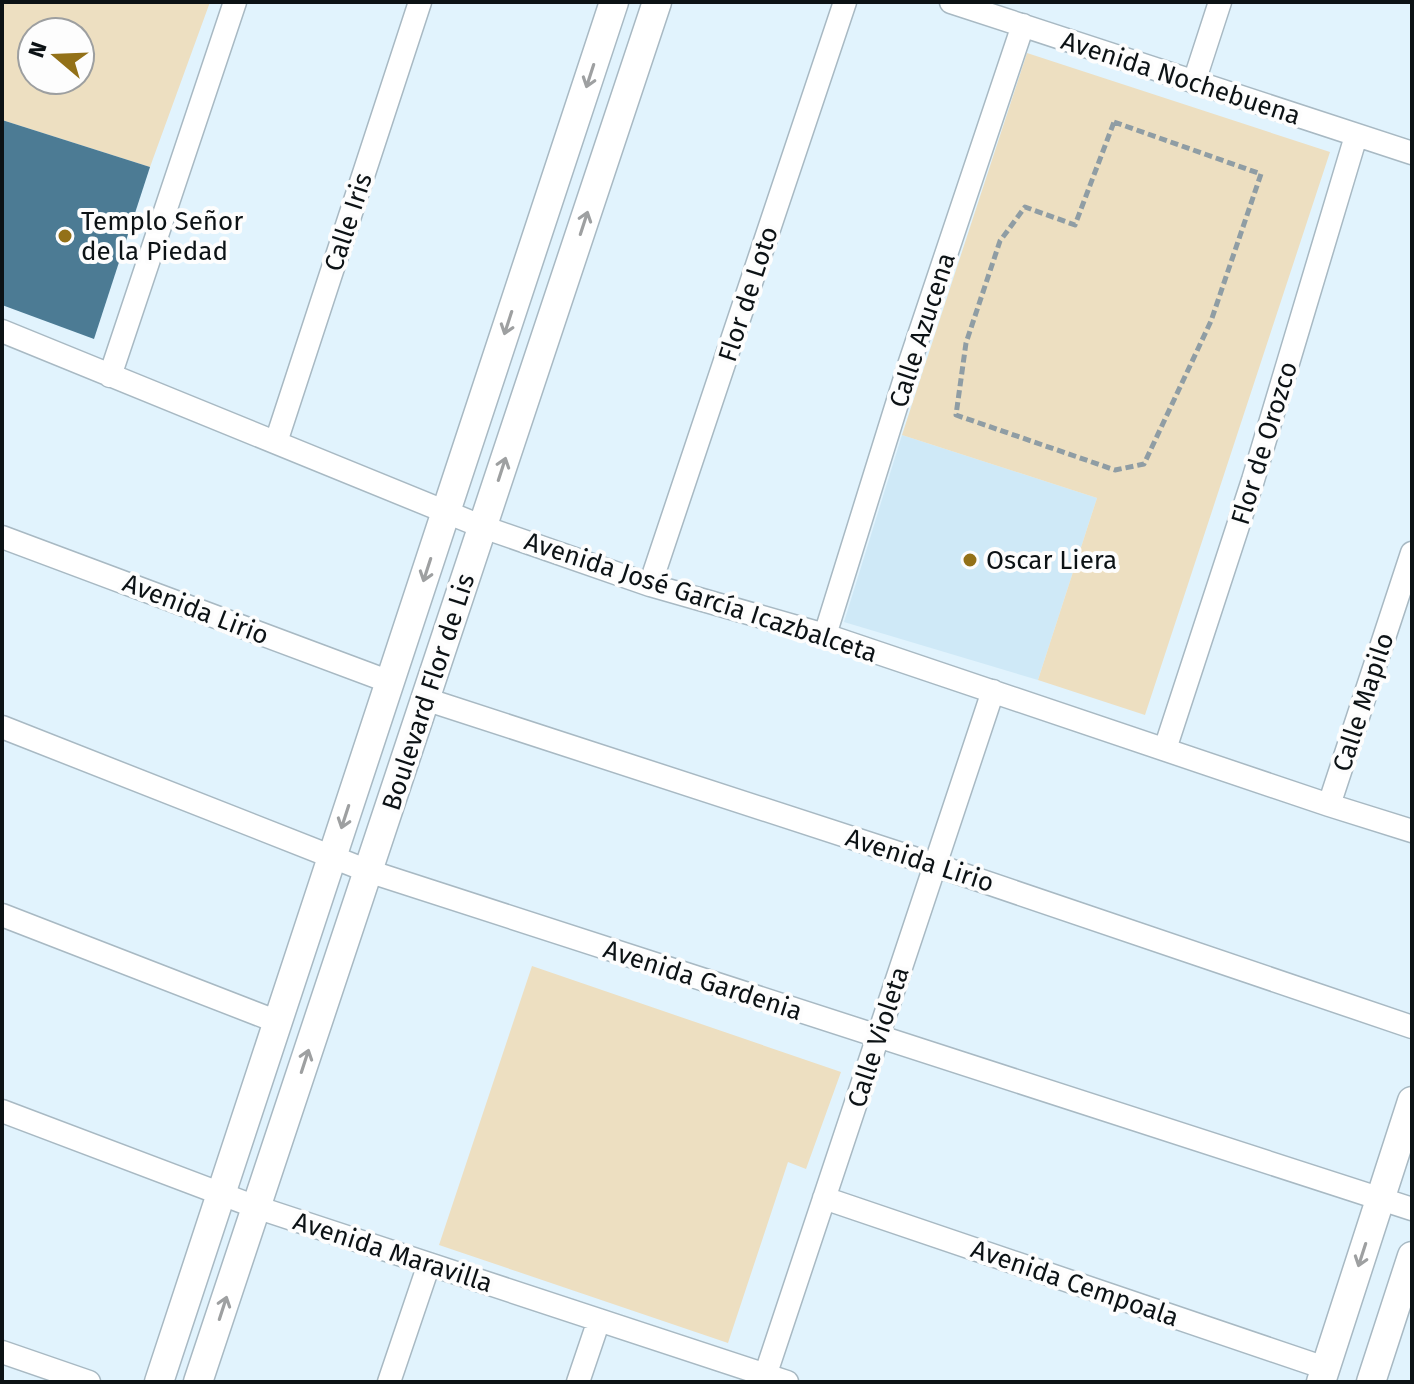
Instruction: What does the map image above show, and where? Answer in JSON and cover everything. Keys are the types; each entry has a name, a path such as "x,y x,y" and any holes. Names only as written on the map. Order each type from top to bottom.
{"street":[{"path":"110,376 235,2"},
{"name":"Calle Iris","path":"276,442 420,2"},
{"name":"Boulevard Flor de Lis","path":"159,1382 614,2"},
{"name":"Boulevard Flor de Lis","path":"198,1382 657,2"},
{"name":"Flor de Loto","path":"650,585 845,2"},
{"name":"Avenida Nochebuena","path":"951,2 1412,153"},
{"path":"1194,82 1220,2"},
{"name":"Calle Azucena","path":"825,635 910,362 1023,25"},
{"name":"Flor de Orozco","path":"1165,749 1253,480 1356,136"},
{"name":"Avenida José García Icazbalceta","path":"2,331 483,527 650,585 825,635 1412,831"},
{"name":"Avenida Lirio","path":"2,537 390,682"},
{"name":"Calle Mapilo","path":"1329,805 1412,553"},
{"name":"Calle Violeta","path":"772,1380 824,1198 993,691"},
{"name":"Avenida Lirio","path":"425,699 935,865 1412,1027"},
{"name":"Avenida Gardenia","path":"2,727 368,871 1412,1209"},
{"path":"2,915 278,1022"},
{"path":"1323,1375 1412,1101"},
{"name":"Avenida Maravilla","path":"2,1111 256,1207 772,1380"},
{"name":"Avenida Cempoala","path":"824,1198 1323,1375"},
{"path":"1371,1382 1412,1256"},
{"path":"389,1382 429,1264"},
{"path":"578,1382 599,1320"},
{"path":"2,1352 89,1382"}],"path":[{"path":"1114,122 1131,128 1261,174 1211,321 1144,464 1115,470 956,415 966,343 1000,241 1025,207 1075,225 1114,122"}],"shaded area":[{"path":"2,2 210,2 150,167 2,120"},
{"path":"1027,53 1330,152 1145,715 1038,680 1097,498 902,435"},
{"name":"Oscar Liera","path":"902,435 1097,498 1038,680 844,622"},
{"path":"532,966 841,1072 806,1169 788,1162 728,1343 439,1245"}],"building":[{"name":"Templo Señor de la Piedad","path":"2,120 150,167 94,339 2,305"}],"place":[{"name":"Templo Señor de la Piedad","path":"65,236"},
{"name":"Oscar Liera","path":"970,560"}]}
